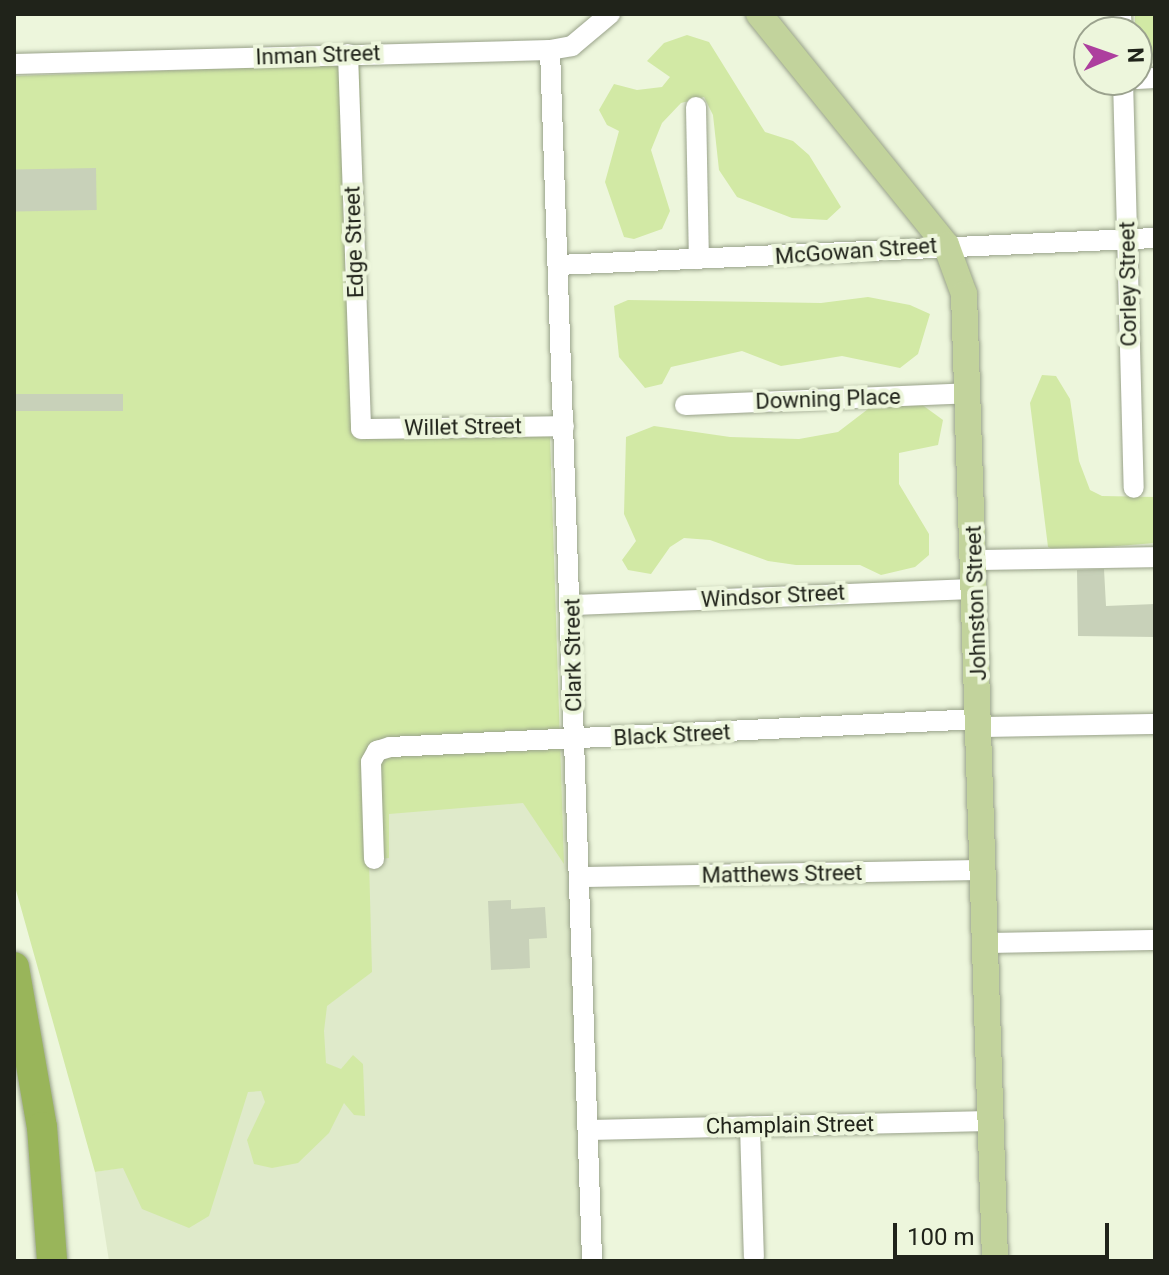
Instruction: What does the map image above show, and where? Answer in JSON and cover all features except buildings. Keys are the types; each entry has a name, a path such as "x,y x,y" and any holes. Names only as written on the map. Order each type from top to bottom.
{"highway":[{"path":"14,967 42,1127 52,1261"}],"main road":[{"name":"Johnston Street","path":"759,14 946,245 964,294 970,393 995,1261"}],"street":[{"name":"Inman Street","path":"14,64 550,50 572,46 610,14"},
{"name":"Clark Street","path":"550,50 572,605 592,1261"},
{"name":"Edge Street","path":"348,54 361,429"},
{"name":"Corley Street","path":"1123,96 1134,488"},
{"path":"696,107 699,259"},
{"name":"McGowan Street","path":"558,265 912,251 946,245 1155,238"},
{"name":"Downing Place","path":"685,405 970,393"},
{"name":"Willet Street","path":"361,429 564,426"},
{"path":"974,560 1155,557"},
{"name":"Windsor Street","path":"572,605 975,589"},
{"name":"Black Street","path":"374,859 371,762 377,751 390,747 980,723 1155,724"},
{"name":"Matthews Street","path":"581,877 983,870"},
{"path":"985,943 1155,940"},
{"name":"Champlain Street","path":"588,1130 991,1121"},
{"path":"750,1126 754,1257"}],"shaded area":[{"path":"575,740 592,1261 109,1261 95,1172 192,1156 371,762"}],"green space":[{"path":"1155,14 1155,60 1153,16 1135,16"},
{"path":"687,35 709,42 765,132 793,141 809,155 841,207 827,220 792,218 737,197 719,170 713,115 704,97 681,103 662,123 651,150 670,211 662,229 634,239 624,237 605,182 619,131 607,125 599,110 614,84 637,90 662,87 670,77 647,61 664,43"},
{"path":"360,64 368,434 550,435 564,864 523,803 389,814 389,858 369,860 372,972 327,1006 324,1031 326,1063 341,1069 353,1055 363,1064 365,1116 354,1115 344,1103 329,1133 298,1163 272,1168 254,1164 247,1140 265,1102 261,1091 248,1092 209,1216 189,1228 142,1209 123,1168 95,1172 14,883 14,76"},
{"path":"868,297 910,305 930,314 918,354 900,368 842,356 781,366 742,351 671,367 662,384 645,388 619,357 614,306 628,300 821,303"},
{"path":"1042,375 1056,376 1070,399 1079,461 1090,490 1102,496 1155,497 1155,543 1056,551 1048,547 1030,403"},
{"path":"921,404 943,420 938,445 899,453 899,484 929,534 929,555 915,567 881,575 860,565 796,565 768,561 710,540 684,538 670,547 651,574 628,570 622,560 636,541 624,514 626,437 654,426 730,437 799,439 838,432 872,406"}]}
